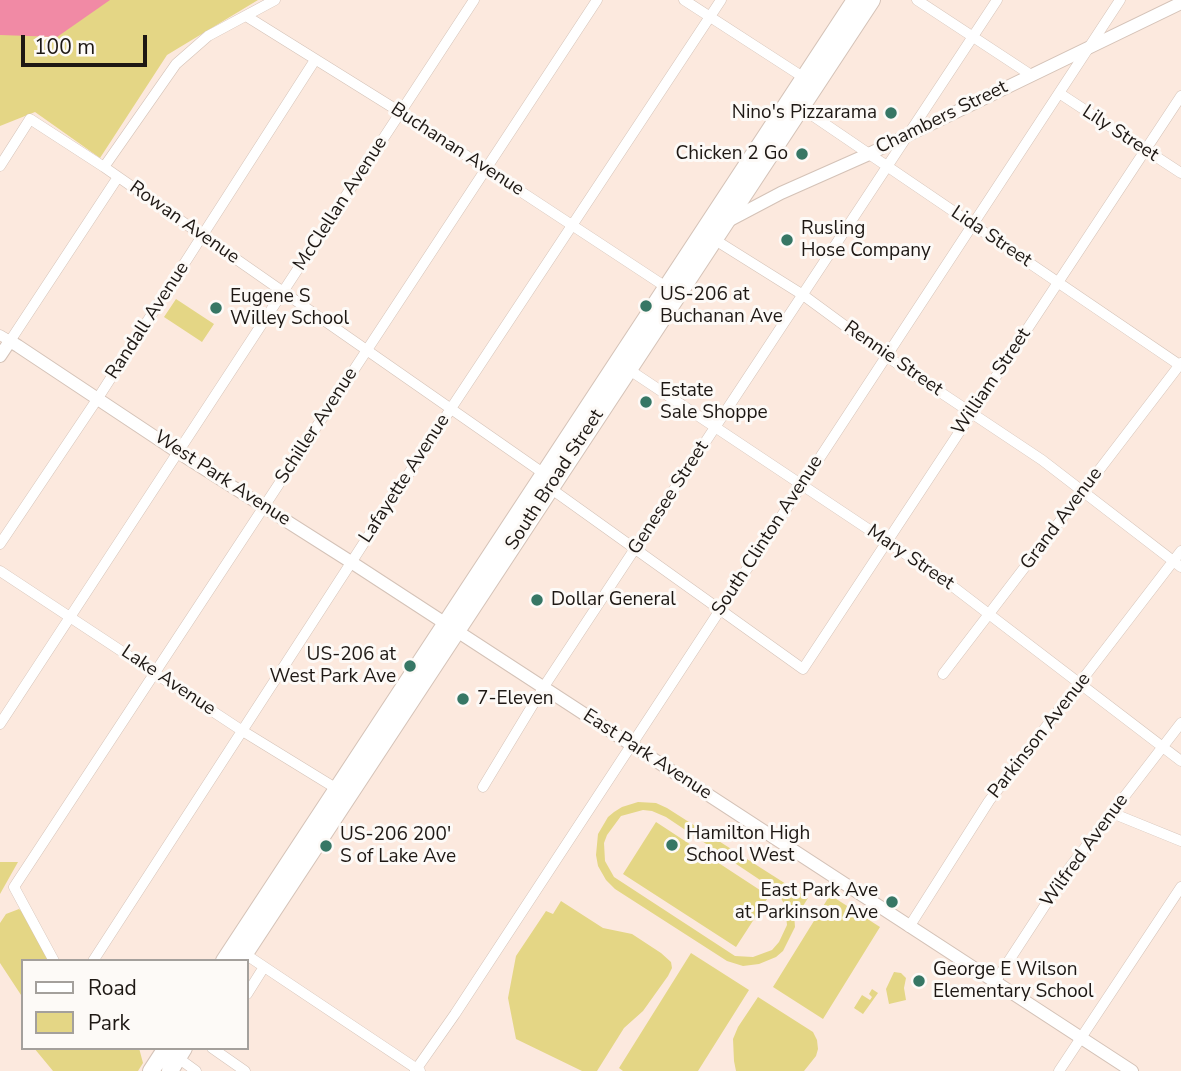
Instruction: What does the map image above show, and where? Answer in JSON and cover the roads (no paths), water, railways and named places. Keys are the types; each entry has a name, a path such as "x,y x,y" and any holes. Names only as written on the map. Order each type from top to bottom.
{"main road":[{"name":"South Broad Street","path":"708,236 725,223 800,107 810,81 855,0"},
{"name":"South Broad Street","path":"546,481 628,369 694,257 810,81 872,0"},
{"name":"South Broad Street","path":"239,954 546,481 666,287 694,257"},
{"name":"South Broad Street","path":"239,954 337,789 450,627"},
{"path":"151,1071 171,1054"}],"street":[{"path":"104,167 176,64 208,36 275,0"},
{"name":"McClellan Avenue","path":"0,724 474,0"},
{"name":"Schiller Avenue","path":"53,959 13,887 597,0"},
{"path":"684,0 810,81"},
{"name":"Lafayette Avenue","path":"94,959 450,410 721,0"},
{"path":"917,0 1031,75"},
{"name":"Genesee Street","path":"483,787 544,688 997,0"},
{"name":"South Clinton Avenue","path":"417,1070 1120,0"},
{"name":"Chambers Street","path":"725,223 781,193 869,154 1181,3"},
{"name":"Buchanan Avenue","path":"246,16 401,112 666,287"},
{"name":"Randall Avenue","path":"0,544 98,398 315,60"},
{"name":"Lily Street","path":"1059,93 1181,173"},
{"name":"William Street","path":"803,668 1181,96"},
{"name":"Lida Street","path":"800,107 1181,365"},
{"name":"Rowan Avenue","path":"0,166 30,119 104,167 367,350 636,550 803,668"},
{"path":"0,356 5,338 118,177"},
{"name":"Rennie Street","path":"708,236 803,295 886,356 1042,460 1177,564"},
{"name":"West Park Avenue","path":"5,338 450,627"},
{"name":"Grand Avenue","path":"943,674 1181,365"},
{"name":"Mary Street","path":"628,369 943,579 1181,761"},
{"name":"Parkinson Avenue","path":"909,927 989,801 1177,564 1181,551"},
{"name":"Lake Avenue","path":"0,571 241,730 337,789"},
{"name":"East Park Avenue","path":"450,627 1132,1071"},
{"name":"Wilfred Avenue","path":"995,982 1070,867 1181,723"},
{"path":"1112,813 1181,841"},
{"path":"1059,1071 1181,887"},
{"path":"239,954 264,967 417,1070"},
{"path":"248,991 264,967"},
{"path":"215,1050 245,1071"},
{"path":"171,1054 196,1071"}],"place":[{"name":"Nino's Pizzarama","path":"891,113"},
{"name":"Chicken 2 Go","path":"802,154"},
{"name":"Rusling Hose Company","path":"787,240"},
{"name":"US-206 at Buchanan Ave","path":"646,306"},
{"name":"Eugene S Willey School","path":"216,308"},
{"name":"Estate Sale Shoppe","path":"646,402"},
{"name":"Dollar General","path":"537,600"},
{"name":"US-206 at West Park Ave","path":"410,666"},
{"name":"7-Eleven","path":"463,699"},
{"name":"Hamilton High School West","path":"672,845"},
{"name":"US-206 200' S of Lake Ave","path":"326,846"},
{"name":"East Park Ave at Parkinson Ave","path":"892,902"},
{"name":"George E Wilson Elementary School","path":"919,981"}]}
